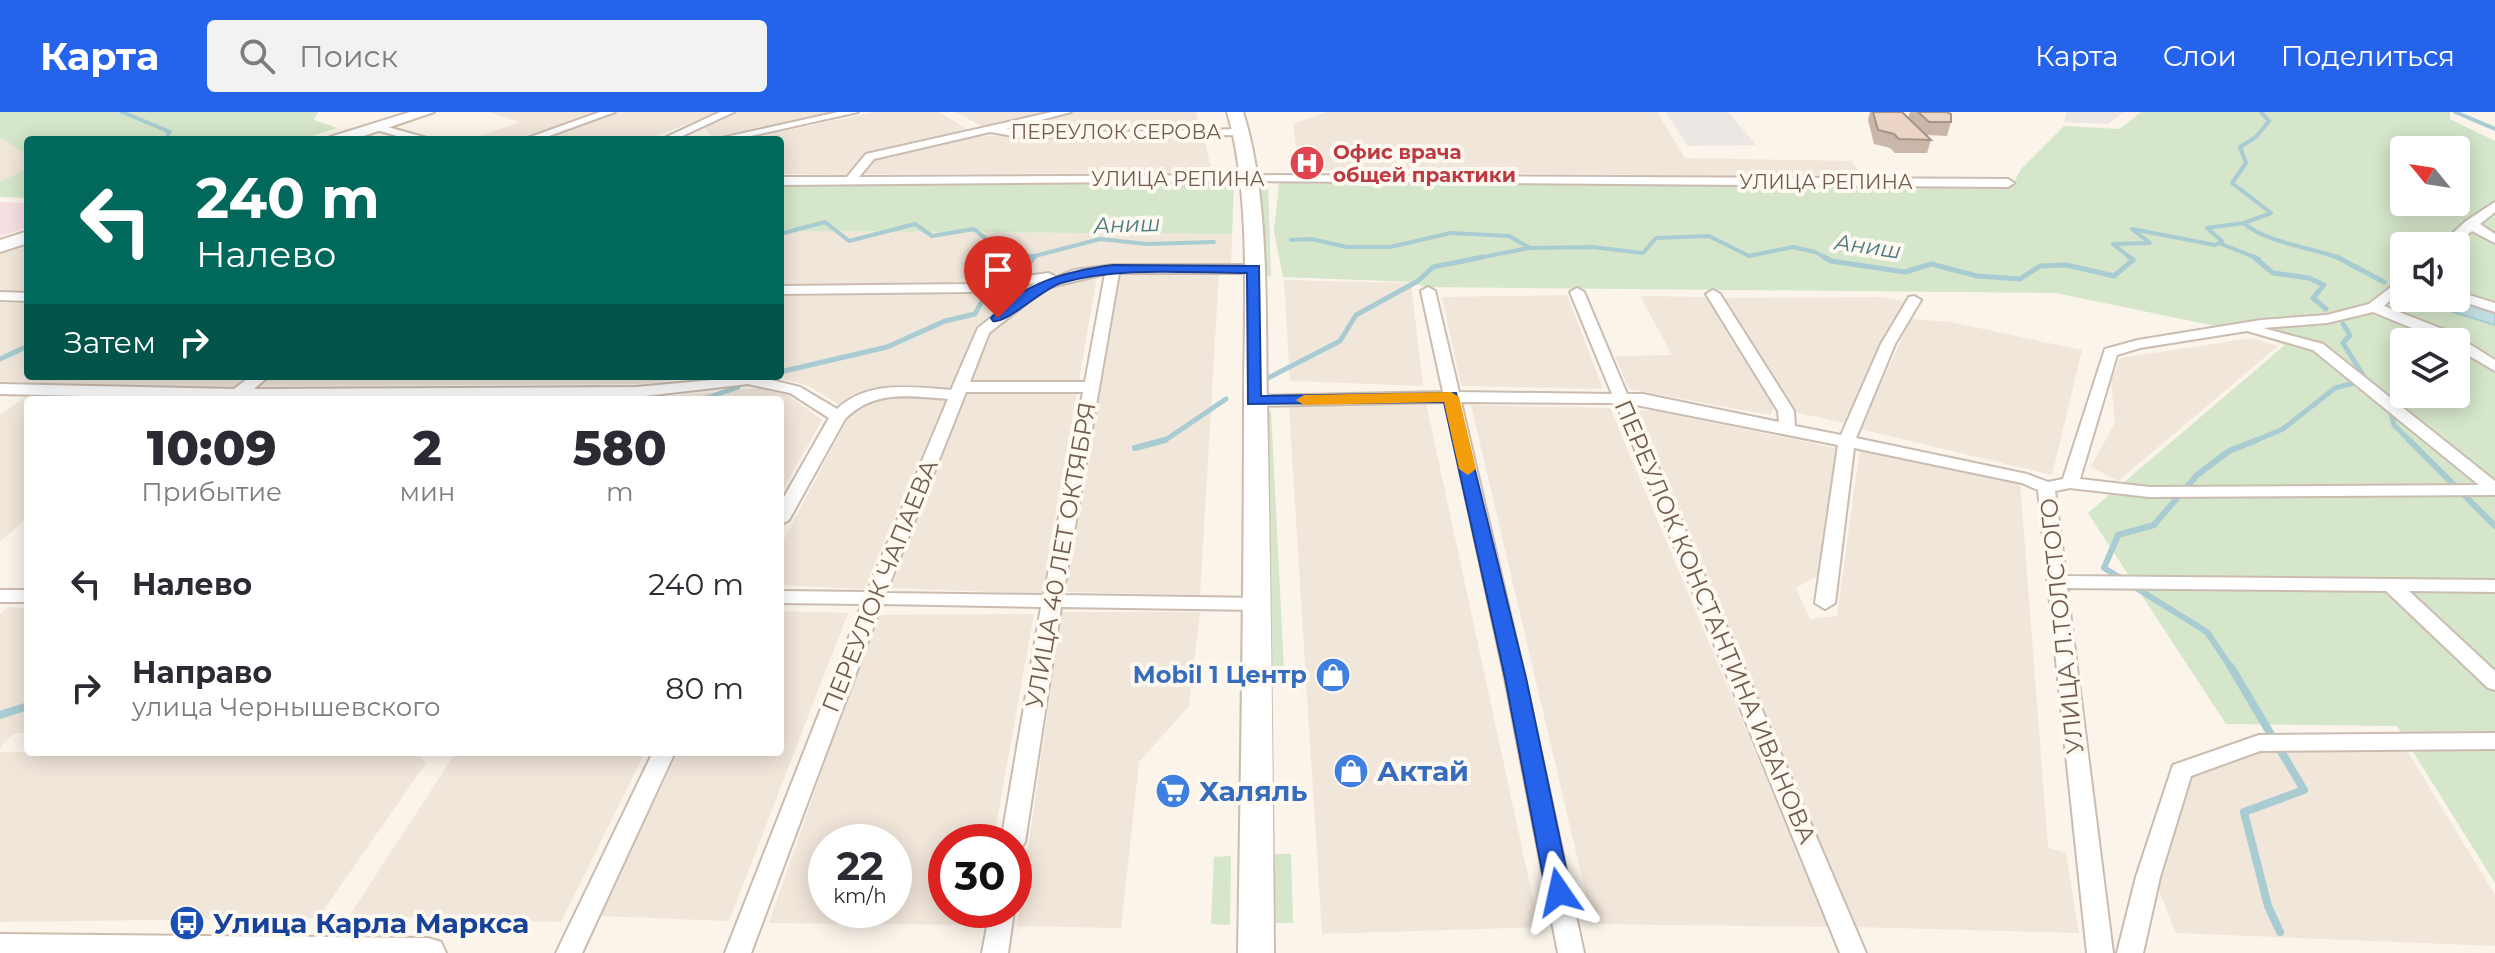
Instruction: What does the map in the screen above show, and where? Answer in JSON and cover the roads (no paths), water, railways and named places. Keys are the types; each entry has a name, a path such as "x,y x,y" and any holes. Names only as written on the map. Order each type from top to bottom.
{"street":[{"path":"349,136 426,112"},
{"path":"539,136 610,112"},
{"path":"674,136 729,112"},
{"path":"736,136 853,112"},
{"path":"850,181 870,156 1066,112"},
{"path":"1238,122 1248,178 1254,269 1258,604 1256,953"},
{"name":"ПЕРЕУЛОК СЕРОВА","path":"990,129 1019,134 1103,135 1238,122"},
{"path":"377,127 409,136"},
{"name":"УЛИЦА РЕПИНА","path":"784,181 1248,178 2008,183"},
{"path":"2461,232 2495,206"},
{"path":"2470,224 2495,239"},
{"path":"0,246 24,238"},
{"path":"784,290 969,288 1113,269 1254,269"},
{"name":"УЛИЦА 40 ЛЕТ ОКТЯБРЯ","path":"1016,824 1052,601 1113,269"},
{"name":"ПЕРЕУЛОК ЧАПАЕВА","path":"738,953 874,599 983,331 1041,285 1084,273"},
{"path":"1428,291 1512,664 1571,953"},
{"name":"ПЕРЕУЛОК КОНСТАНТИНА ИВАНОВА","path":"1577,292 1853,953"},
{"path":"2244,327 2327,319 2374,307 2390,293"},
{"path":"1713,294 1786,411 1787,428"},
{"path":"0,296 24,297"},
{"path":"1825,603 1847,440 1888,344 1914,300"},
{"path":"2470,300 2495,308"},
{"path":"2374,307 2445,335 2495,366"},
{"path":"2244,327 2318,347 2495,490"},
{"name":"УЛИЦА Л.ТОЛСТОГО","path":"2100,953 2046,487 2070,483 2110,352 2138,344 2244,327"},
{"path":"238,394 256,380"},
{"path":"0,389 238,394 636,392 739,380"},
{"path":"752,380 795,390 838,417"},
{"path":"784,513 838,417 849,404 876,392 1091,387"},
{"path":"1254,401 1451,397 1643,399 2027,479 2046,487"},
{"path":"2070,483 2149,492 2495,490"},
{"path":"2055,582 2495,586"},
{"path":"2391,585 2495,683"},
{"path":"0,596 24,596"},
{"path":"784,597 1258,604"},
{"path":"2130,953 2148,877 2181,771 2259,743 2495,741"},
{"path":"569,953 662,756"},
{"path":"995,953 999,928"},
{"path":"0,949 428,953"}],"water":[{"path":"2470,303 2495,311 2495,325 2453,312 2470,312"}],"waterway":[{"name":"Аниш","path":"122,112 170,132 168,136"},
{"name":"Аниш","path":"2244,223 2271,213 2232,183 2246,163 2240,147 2256,137 2269,121 2261,112"},
{"path":"2455,112 2495,129"},
{"name":"Аниш","path":"784,233 825,222 849,241 915,224 932,236 974,229 1007,256 1035,256"},
{"name":"Аниш","path":"2132,259 2113,244 2150,243 2132,229 2215,245 2222,241 2207,228 2244,223"},
{"path":"2244,223 2276,240 2339,258"},
{"name":"Аниш","path":"1291,240 1311,239 1347,247 1390,247 1451,233 1509,236 1530,248 1592,247 1643,253 1656,238 1709,236 1749,256 1793,247 1815,252 1828,259"},
{"name":"Аниш","path":"1035,256 1100,239 1147,244 1214,242"},
{"path":"2219,243 2254,257"},
{"path":"1473,259 1529,248"},
{"path":"784,371 887,347 945,321 975,314 983,299 999,282 1026,266 1034,257"},
{"path":"1473,259 1483,257"},
{"name":"Аниш","path":"1824,257 1831,261 1905,272 1931,264 1977,276 2020,279 2040,266 2066,265 2114,276 2133,260 2129,257"},
{"path":"2254,257 2259,259"},
{"path":"2254,257 2273,273 2309,278 2324,285 2313,298 2326,309"},
{"path":"2339,258 2384,282"},
{"path":"1266,379 1340,341 1356,315 1418,281 1433,267 1473,259"},
{"path":"2253,441 2283,429 2335,388 2366,380 2343,343 2350,335 2343,324"},
{"path":"0,359 24,348"},
{"path":"712,396 738,387"},
{"path":"1160,441 1226,399"},
{"path":"2390,408 2394,425 2495,526"},
{"path":"1160,441 1165,440"},
{"path":"1135,448 1160,441"},
{"path":"2124,580 2104,568 2118,535 2154,525 2197,475 2229,451 2253,441"},
{"path":"2133,586 2207,632 2232,669"},
{"path":"2231,667 2304,790 2244,812 2268,906 2280,932"},
{"path":"0,715 24,707"}],"place":[{"name":"Офис врача общей практики","path":"1307,163"},
{"name":"Mobil 1 Центр","path":"1333,675"},
{"name":"Актай","path":"1351,771"},
{"name":"Халяль","path":"1173,791"},
{"name":"Улица Карла Маркса","path":"187,923"}]}
